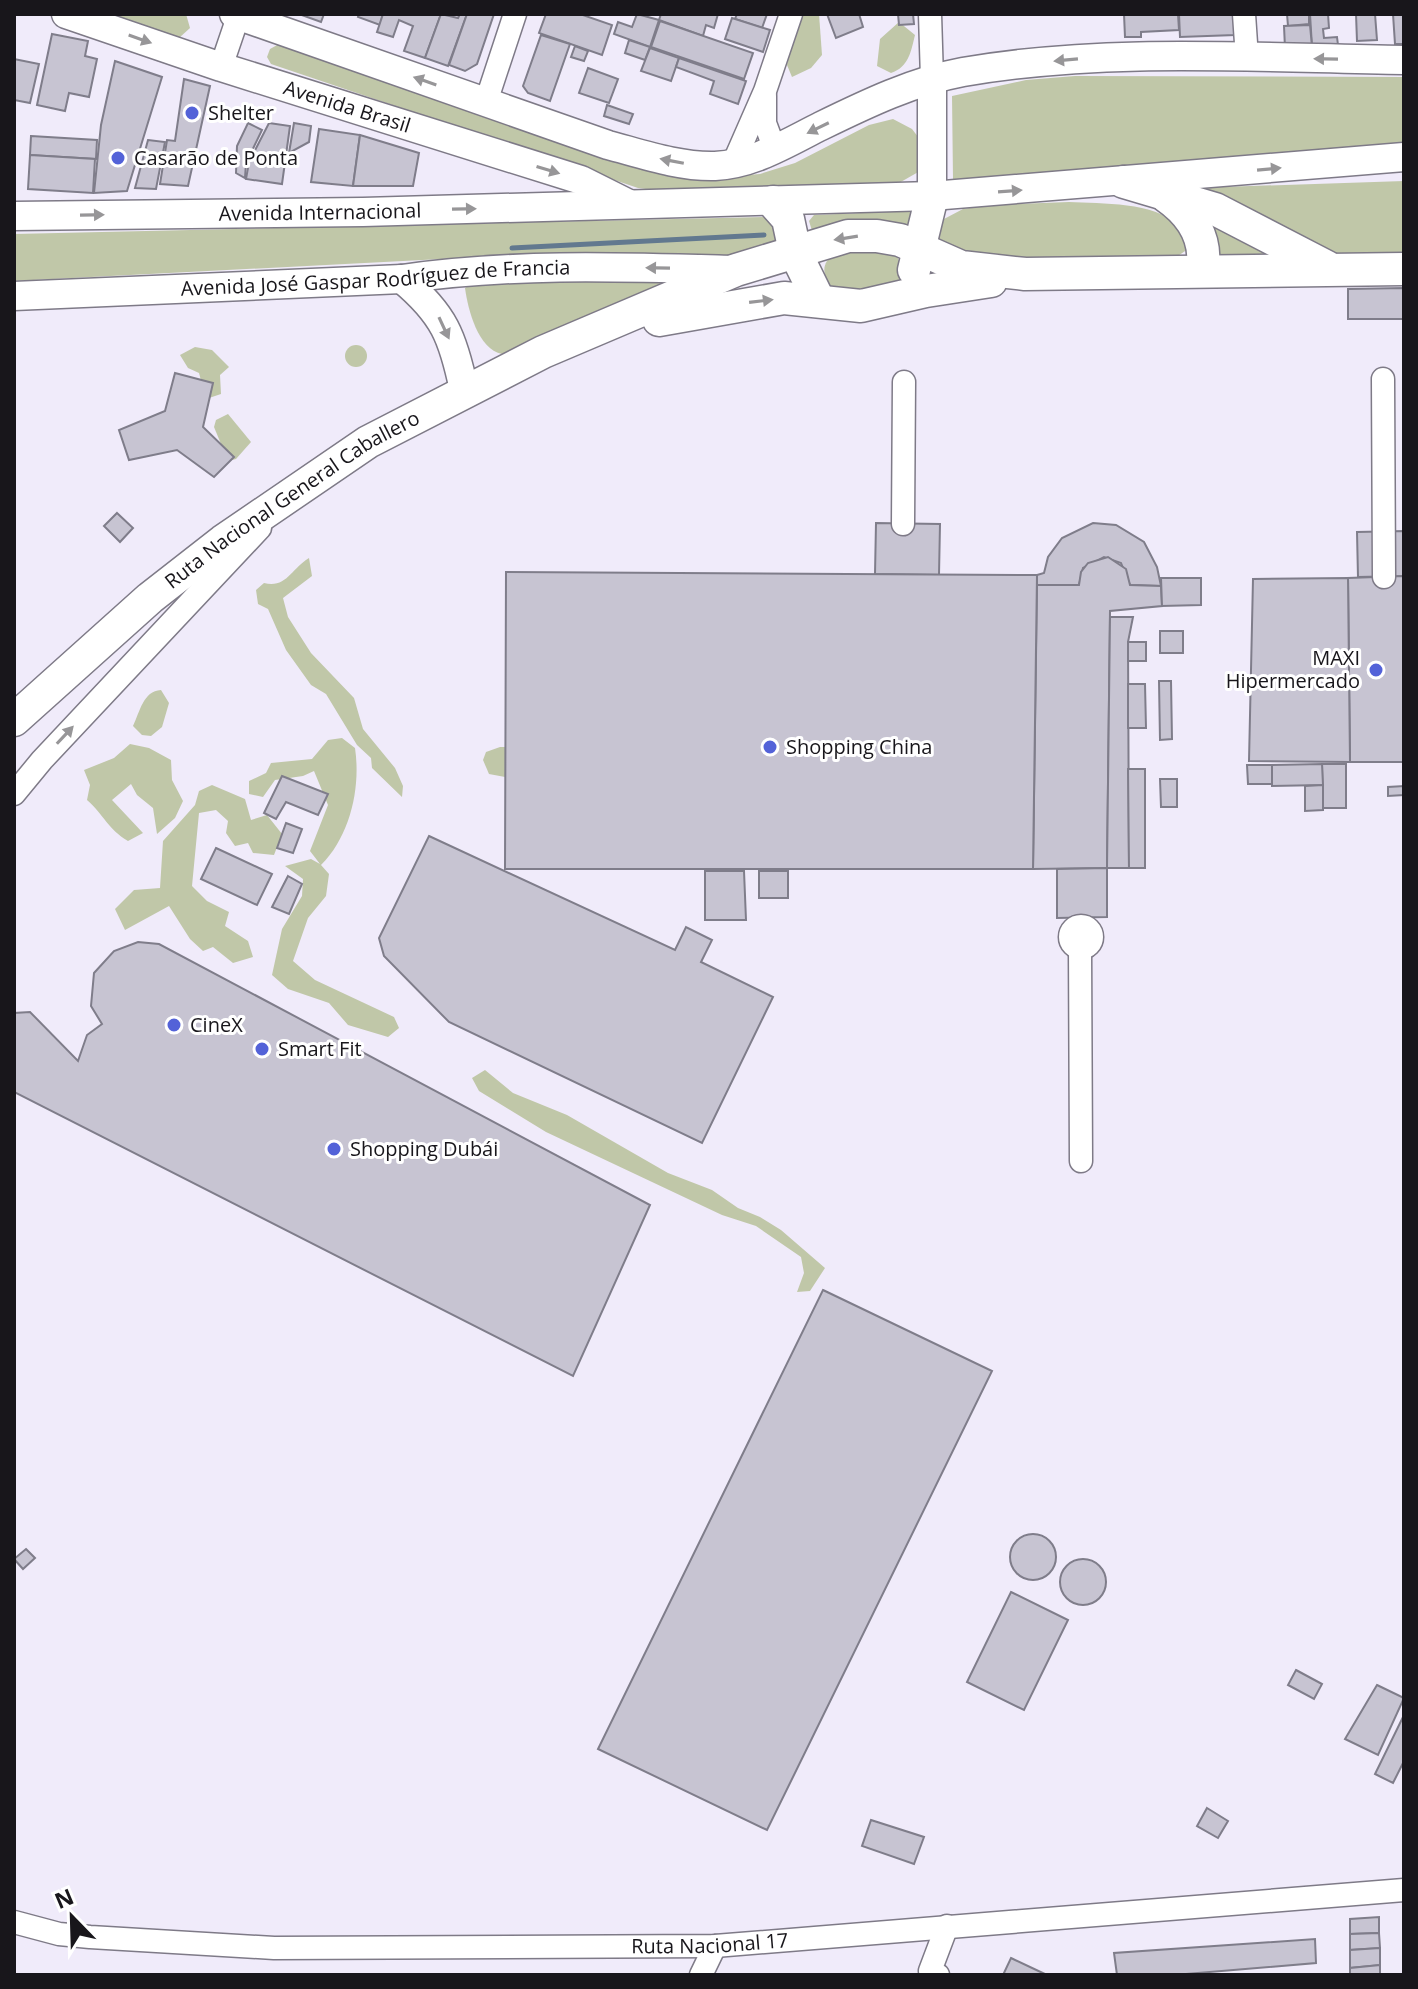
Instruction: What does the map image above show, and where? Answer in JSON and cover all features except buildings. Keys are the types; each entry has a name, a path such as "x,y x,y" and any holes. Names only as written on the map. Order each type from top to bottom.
{"highway":[{"path":"1124,182 1156,190 1243,222 1329,269"},
{"path":"1156,190 1188,215 1199,232 1206,251 1202,271"},
{"path":"901,298 921,249 932,196"},
{"path":"773,202 788,219 795,252 819,301"},
{"name":"Ruta Nacional General Caballero","path":"14,720 150,598 301,485 368,442 464,390 602,328 736,270 848,236 877,236 921,249 961,267 1025,274"},
{"path":"1025,274 1404,269"},
{"name":"Ruta Nacional General Caballero","path":"602,328 633,328 682,314 755,301 819,301 861,306 1025,274"}],"main road":[{"name":"Avenida Brasil","path":"66,14 221,67 581,180 627,203"},
{"path":"237,14 486,102 654,157 687,164 733,164 775,150 875,101 932,79 1069,59 1404,60"},
{"path":"932,79 932,196"},
{"path":"875,101 915,108 934,128"},
{"name":"Avenida Internacional","path":"14,216 363,212 932,196 1404,157"},
{"name":"Avenida José Gaspar Rodríguez de Francia","path":"14,296 402,279 461,270 547,266 736,270"},
{"path":"402,279 431,303 445,326 464,390"}],"street":[{"path":"221,67 237,14"},
{"path":"486,102 515,14"},
{"path":"733,164 765,91 791,14"},
{"path":"930,14 932,79"},
{"path":"1244,14 1247,58"},
{"path":"765,91 765,123 775,150"},
{"path":"1383,379 1384,577"},
{"path":"903,524 904,382"},
{"path":"14,794 42,760 301,485"},
{"path":"1081,930 1081,1161"},
{"name":"Ruta Nacional 17","path":"14,1922 59,1934 274,1948 715,1946 1404,1890"},
{"path":"932,1974 947,1926"},
{"path":"701,1975 715,1946"}],"green space":[{"path":"90,14 186,14 190,28 179,38"},
{"path":"794,14 819,14 822,55 811,68 792,77 787,65"},
{"path":"899,22 915,35 905,63 891,73 877,66 880,39"},
{"path":"279,44 640,169 709,178 760,174 795,163 869,125 893,119 912,129 922,142 920,171 899,183 768,193 703,194 638,188 271,64 267,57 270,49"},
{"path":"1075,76 1404,77 1404,145 1187,160 961,181 953,179 952,96 1026,80"},
{"path":"1404,181 1404,256 1342,256 1191,188"},
{"path":"1069,202 1127,205 1156,212 1179,226 1188,249 1175,258 1000,259 956,255 937,239 944,219 963,209 987,205"},
{"path":"914,212 918,228 814,237 809,221 814,215"},
{"path":"773,219 778,239 775,244 735,256 480,257 14,281 14,234"},
{"path":"1205,220 1275,256 1218,255"},
{"path":"849,245 897,255 902,270 900,280 879,294 834,290 825,275 826,263"},
{"path":"683,281 502,354 494,351 481,337 465,288 474,282"},
{"path":"356,345 364,348 367,356 364,364 356,367 348,364 345,356 348,348"},
{"path":"195,347 212,350 229,367 220,375 221,394 206,399 199,373 188,368 180,355"},
{"path":"228,414 251,442 236,459 228,461 214,427 216,420"},
{"path":"309,558 312,576 283,598 288,617 311,653 354,698 363,729 395,768 403,786 402,797 372,768 371,758 357,745 326,694 311,685 286,650 268,609 258,604 256,590 264,583 283,580"},
{"path":"161,690 169,703 162,727 151,736 142,735 133,726 140,709 150,694"},
{"path":"342,738 355,748 355,795 346,826 321,865 329,874 326,896 308,918 293,961 315,980 394,1017 399,1028 388,1037 348,1025 329,1003 288,989 272,975 282,929 302,896 303,879 285,866 311,859 320,864 310,851 328,805 314,771 275,780 263,797 249,794 249,781 266,773 271,763 312,759 328,740"},
{"path":"130,744 149,748 171,760 172,780 183,801 175,818 157,834 153,808 137,795 131,784 112,800 143,833 128,841 87,800 90,785 84,770 114,758"},
{"path":"508,747 511,763 505,777 489,774 483,760 486,752"},
{"path":"212,785 245,799 251,820 267,815 282,834 274,855 253,853 248,843 235,846 226,833 228,821 216,810 199,813 192,886 207,901 229,912 225,926 248,941 253,957 233,963 213,947 203,951 190,939 169,906 125,930 115,909 134,890 160,888 163,841 195,805 199,791"},
{"path":"485,1070 513,1093 567,1115 668,1173 712,1190 738,1208 760,1217 781,1230 825,1268 810,1291 797,1292 804,1273 801,1257 756,1226 722,1215 546,1132 479,1091 472,1078"}],"waterway":[{"path":"512,248 764,235"}],"place":[{"name":"Shelter","path":"192,113"},
{"name":"Casarão de Ponta","path":"118,158"},
{"name":"MAXI Hipermercado","path":"1376,670"},
{"name":"Shopping China","path":"770,747"},
{"name":"CineX","path":"174,1025"},
{"name":"Smart Fit","path":"262,1049"},
{"name":"Shopping Dubái","path":"334,1149"}]}
